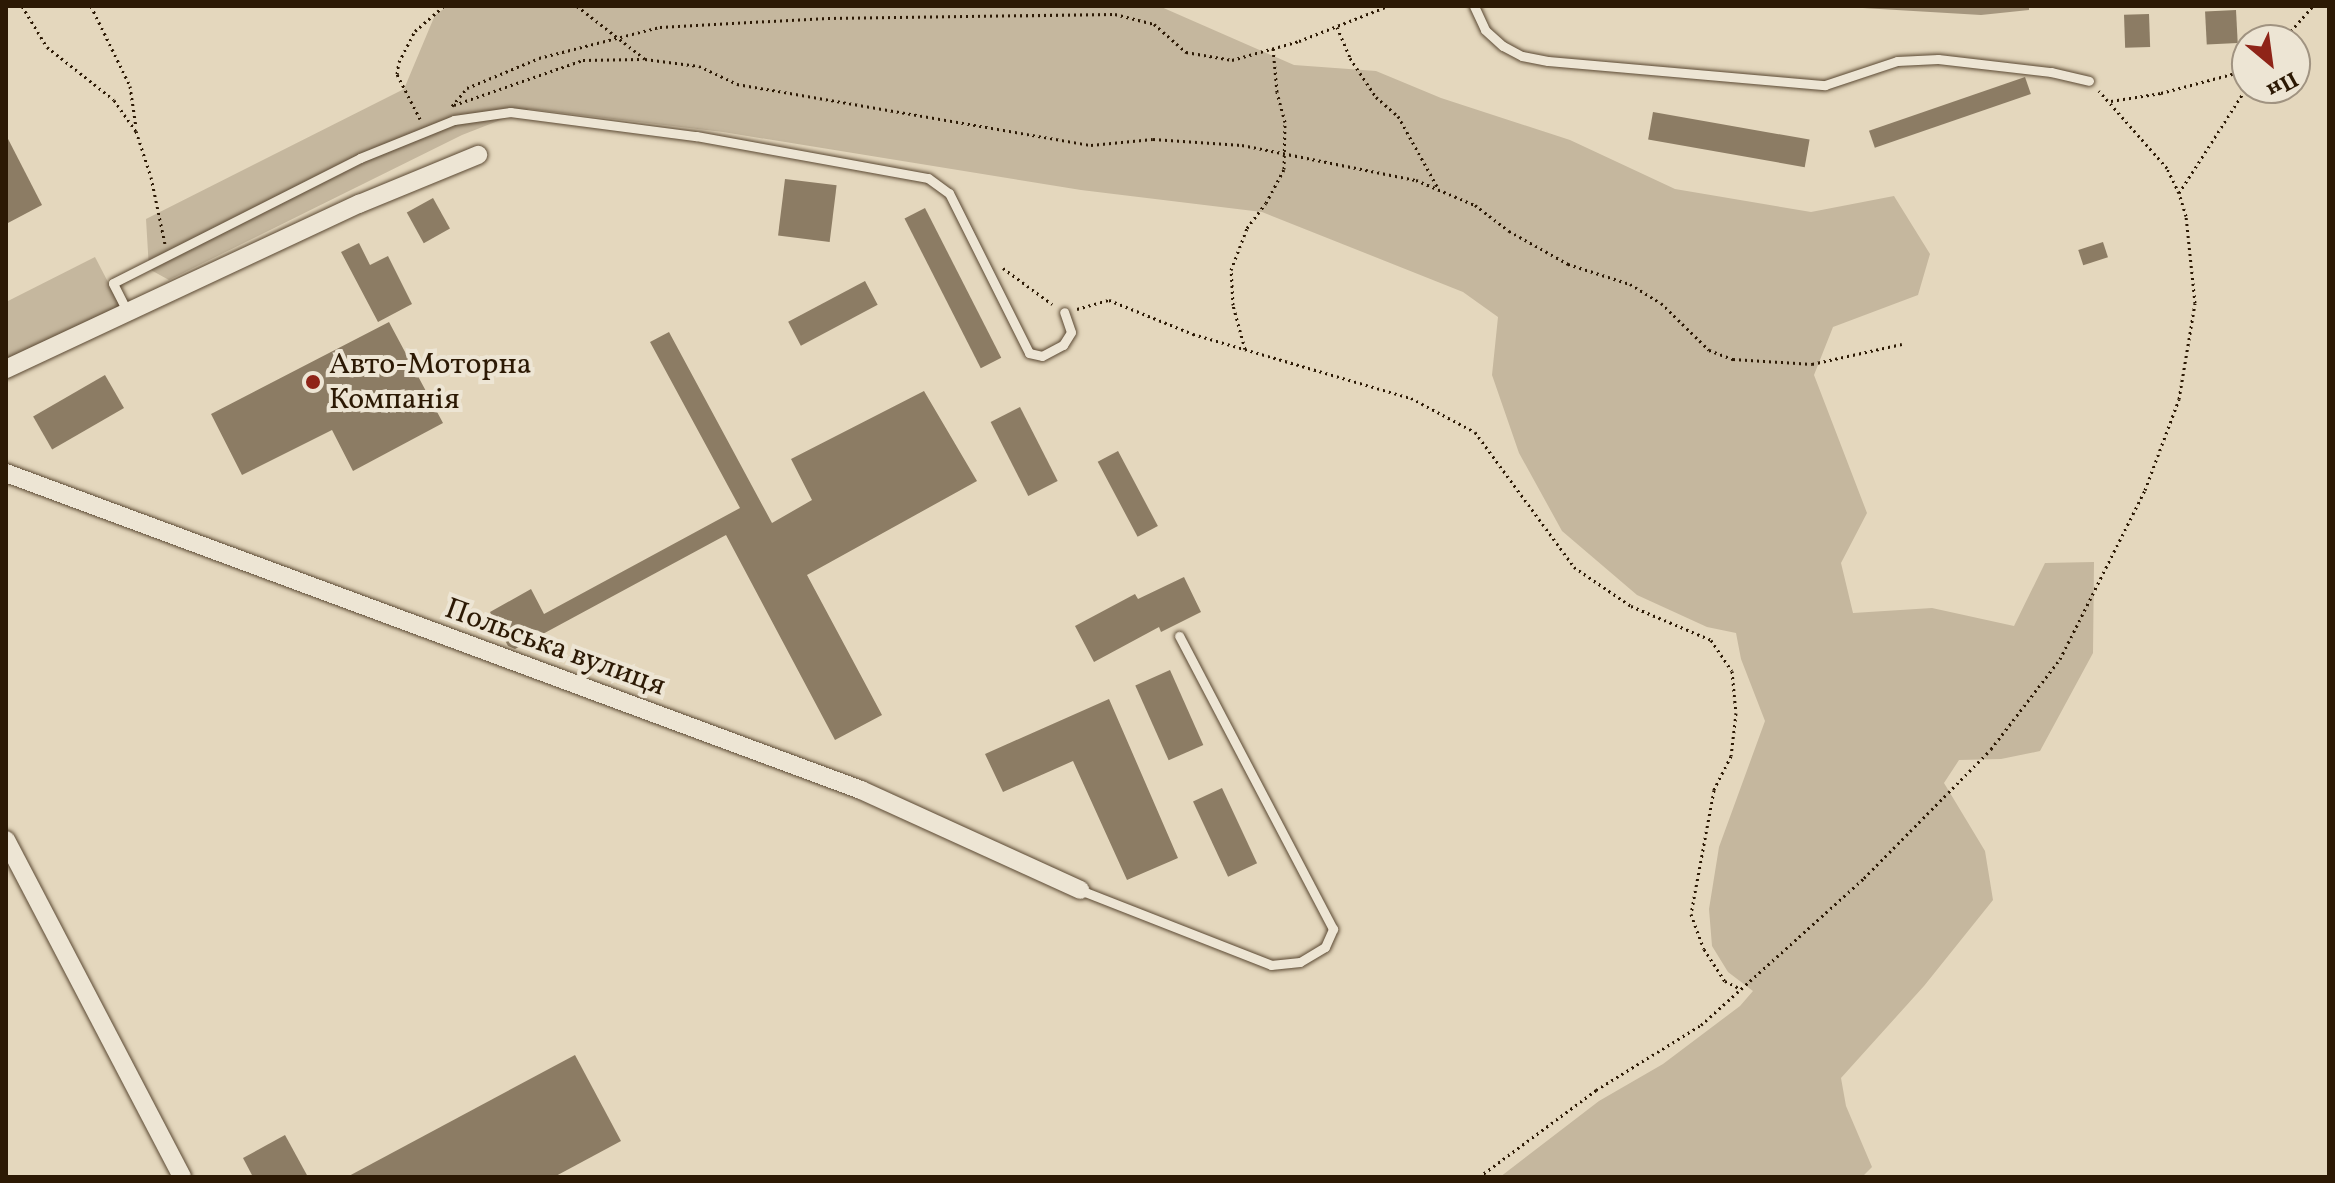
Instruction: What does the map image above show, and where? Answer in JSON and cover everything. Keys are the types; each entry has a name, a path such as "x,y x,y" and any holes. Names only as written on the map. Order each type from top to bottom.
{"street":[{"path":"6,369 359,204 478,155"},
{"name":"Польська вулиця","path":"6,473 861,790 1080,890"},
{"path":"6,840 182,1177"}],"lane":[{"path":"1474,6 1485,30 1503,46 1522,56 1548,61 1825,85 1897,61 1938,59 2051,72 2089,81"},
{"path":"127,311 113,283 360,158 454,120 510,112 696,136 928,178 949,193 1029,353 1042,356 1063,345 1071,332 1064,312"},
{"path":"1080,890 1271,965 1300,962 1325,947 1333,929 1179,636"}],"path":[{"path":"22,6 47,47 114,100 136,131"},
{"path":"91,6 130,86 136,131 151,177 167,255"},
{"path":"423,132 417,111 397,74 399,62 415,31 444,6"},
{"path":"577,6 645,59"},
{"path":"1388,6 1232,60 1186,52 1154,24 1115,14 815,19 660,27 539,58 467,88 451,107 463,99 583,60 645,59 699,66 737,84 1091,145 1153,139 1242,145 1285,152 1438,188 1475,205 1509,231 1568,264 1630,284 1661,303 1709,350 1733,359 1812,364 1902,344"},
{"path":"2297,24 2313,6"},
{"path":"1337,26 1350,58 1376,97 1398,116 1438,188"},
{"path":"1245,349 1233,305 1231,270 1247,228 1266,203 1284,169 1285,122 1277,92 1273,48"},
{"path":"2110,101 2161,93 2231,74"},
{"path":"1479,1177 1596,1090 1701,1025 1864,878 1991,749 2060,659 2145,490 2179,399 2195,303 2186,216 2179,193 2167,168 2089,81"},
{"path":"2179,193 2236,104"},
{"path":"1002,268 1064,312 1109,300 1193,334 1411,398 1475,432 1574,567 1631,606 1711,640 1732,671 1736,713 1731,756 1714,790 1691,914 1704,949 1725,981 1741,989"}],"shaded area":[{"path":"448,6 1159,6 1294,65 1376,71 1441,98 1570,140 1675,189 1811,212 1894,196 1930,254 1918,295 1833,327 1814,375 1867,513 1841,563 1853,613 1932,608 2014,626 2045,563 2094,562 2093,653 2040,751 2001,759 1959,760 1944,783 1985,851 1993,900 1924,986 1841,1078 1846,1106 1872,1167 1862,1177 1500,1177 1599,1101 1663,1064 1740,1006 1753,991 1728,972 1712,946 1709,909 1719,847 1765,721 1741,659 1736,633 1707,627 1637,595 1562,531 1519,453 1492,375 1498,317 1463,292 1262,212 1081,190 723,132 529,109 462,135 169,280 149,269 146,219 404,89 435,15"},
{"path":"1829,6 2029,6 2029,10 1981,15"},
{"path":"95,257 122,309 6,365 6,302"}],"building":[{"path":"2236,10 2237,24 2231,24 2231,43 2207,45 2205,12"},
{"path":"2149,14 2150,47 2125,48 2124,15"},
{"path":"2025,77 2031,94 1875,148 1869,131"},
{"path":"1653,112 1810,140 1805,167 1648,140"},
{"path":"6,135 42,205 6,224"},
{"path":"785,179 837,185 830,242 778,236"},
{"path":"433,198 450,229 424,243 407,213"},
{"path":"925,208 1001,358 981,368 905,218"},
{"path":"2103,242 2108,257 2083,265 2078,250"},
{"path":"359,243 370,265 388,256 412,304 378,322 341,252"},
{"path":"865,281 878,305 801,346 788,322"},
{"path":"389,322 443,423 353,471 332,430 242,475 211,414"},
{"path":"669,332 772,523 812,500 791,459 924,391 977,481 807,575 882,715 835,740 726,535 515,649 508,646 490,612 531,589 544,614 740,508 650,342"},
{"path":"105,375 124,408 52,449 33,416"},
{"path":"1020,407 1058,481 1028,496 991,422"},
{"path":"1118,451 1158,526 1138,537 1098,462"},
{"path":"1184,577 1201,612 1161,632 1159,627 1094,662 1075,626 1135,594 1138,599"},
{"path":"1170,670 1203,745 1169,760 1135,685"},
{"path":"1109,699 1178,858 1127,880 1073,761 1003,792 985,754"},
{"path":"1222,788 1257,863 1228,877 1193,802"},
{"path":"575,1055 621,1141 554,1177 347,1177"},
{"path":"285,1135 308,1177 253,1177 243,1158"}],"place":[{"name":"Авто-Моторна Компанія","path":"313,382"}]}
